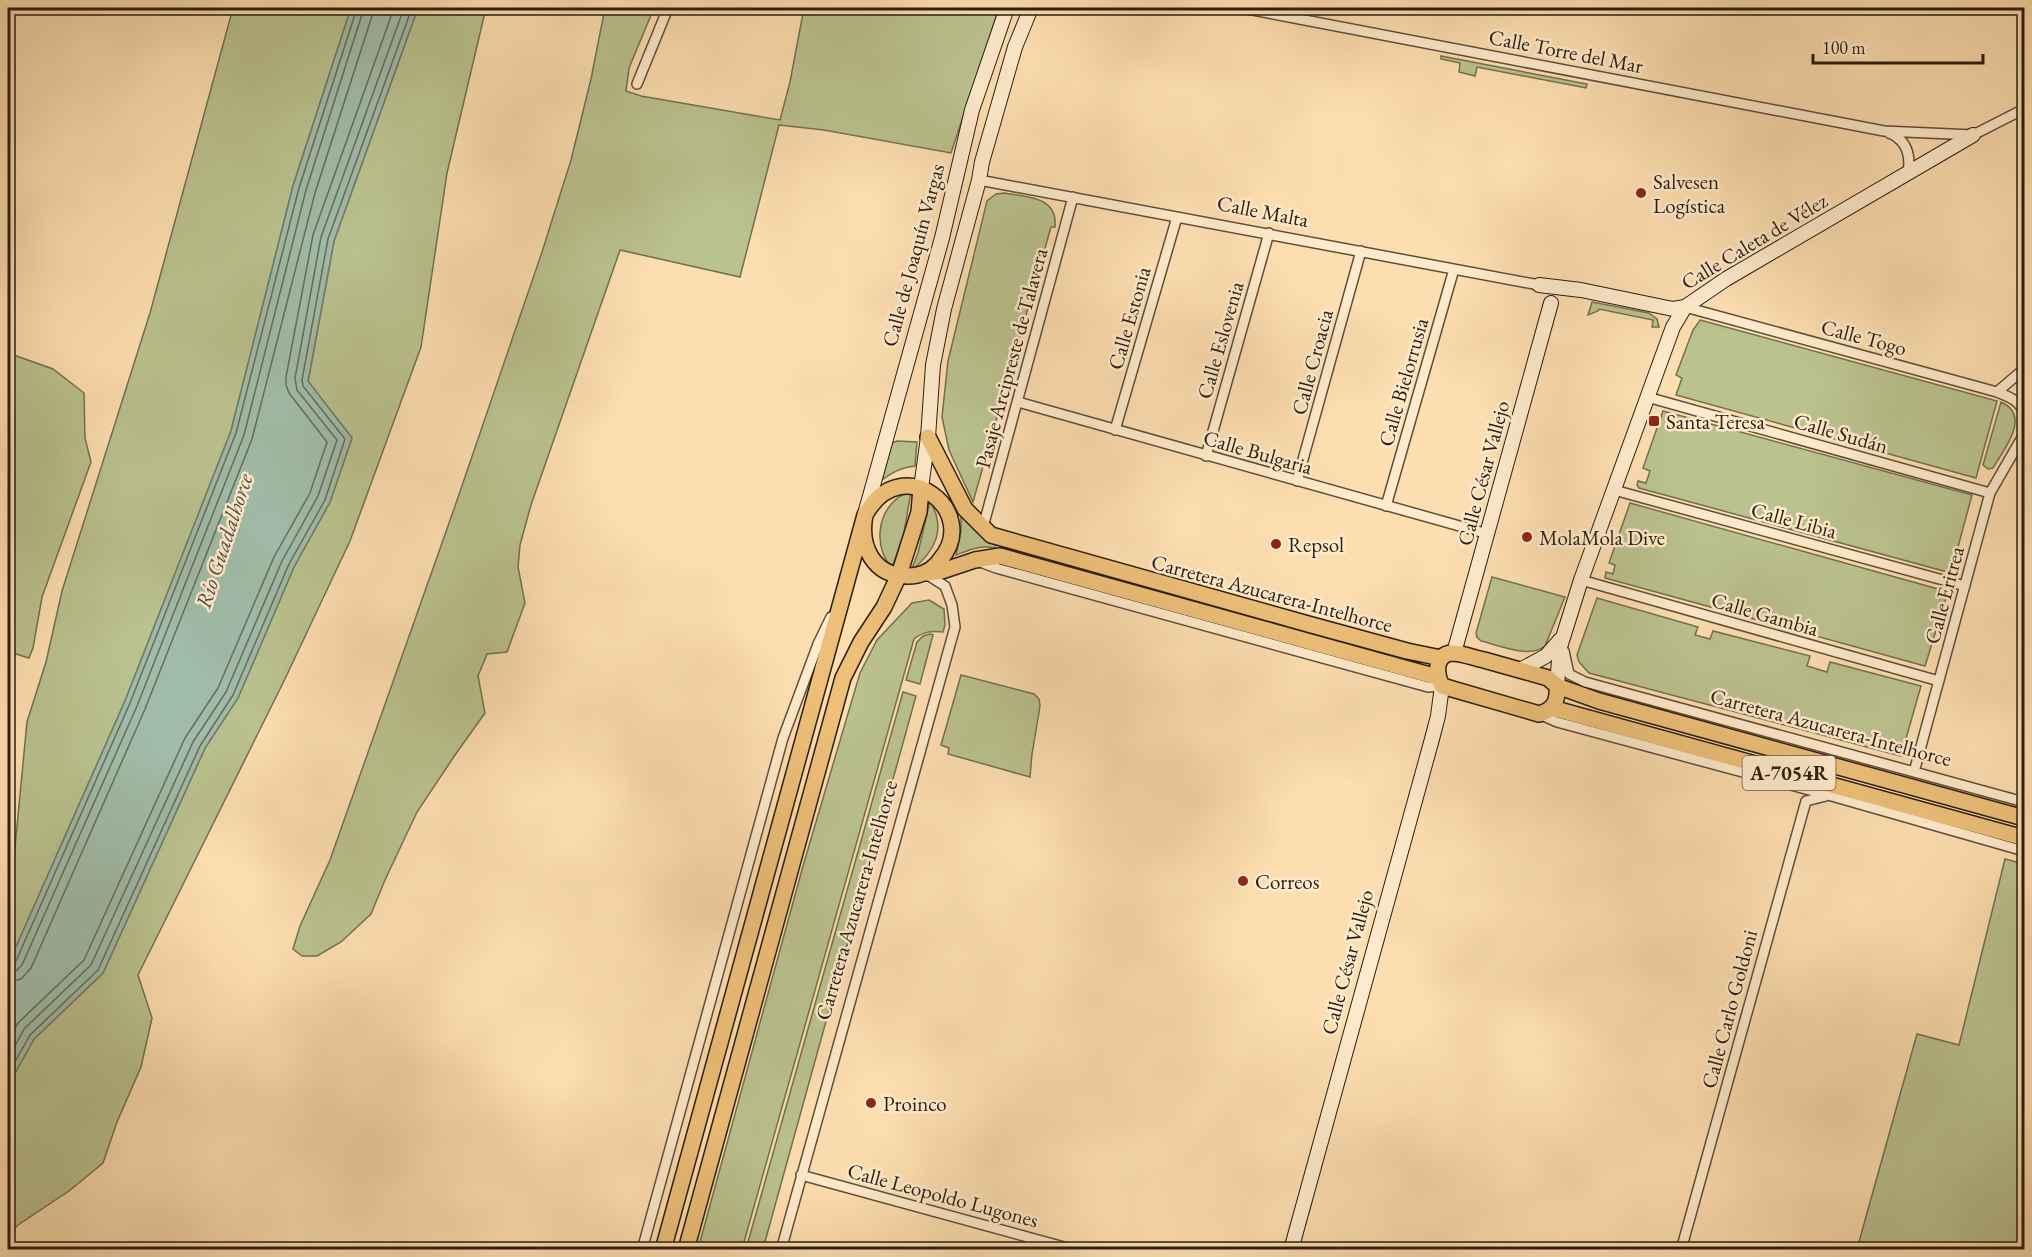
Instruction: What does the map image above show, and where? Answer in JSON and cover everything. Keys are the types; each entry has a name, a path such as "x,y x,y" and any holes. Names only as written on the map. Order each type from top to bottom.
{"main road":[{"name":"Carretera Azucarera-Intelhorce","path":"928,437 965,509 991,535 1407,651 1448,656"},
{"path":"663,1250 865,515 871,503 881,494 894,488 908,486 921,488 919,512 898,575 884,607 861,642 843,678 686,1250"},
{"name":"Carretera Azucarera-Intelhorce","path":"921,488 932,493 940,501 965,509"},
{"path":"924,573 936,566 945,555 951,541 952,527 948,513 940,501"},
{"path":"865,515 862,531 864,546 872,560 884,570 898,575"},
{"name":"Carretera Azucarera-Intelhorce","path":"898,575 911,576 942,571 975,560 1000,556 1439,682"},
{"path":"1439,682 1437,667 1448,656"},
{"name":"A-7054R","path":"1448,656 1520,670 1548,678 1557,686"},
{"name":"A-7054R","path":"1439,682 2025,838"},
{"path":"1546,711 1558,698 1557,686"},
{"name":"Carretera Azucarera-Intelhorce","path":"1557,686 1599,701 2025,818"}],"street":[{"path":"637,84 668,8"},
{"name":"Calle de Joaquín Vargas","path":"865,515 942,238 972,110 1007,8"},
{"name":"Calle de Joaquín Vargas","path":"921,488 928,437 933,365 944,309 1015,47 1031,8"},
{"name":"Calle Torre del Mar","path":"1242,8 1884,131 1973,135"},
{"name":"Calle Caleta de Vélez","path":"1557,686 1557,662 1560,647 1581,580 1673,327 1685,307 1726,279 1973,135 2025,109"},
{"name":"Calle Torre del Mar","path":"1884,131 1898,137 1906,144 1910,162 1908,173"},
{"name":"Calle Malta","path":"979,180 1539,285 1581,290 1673,309 1685,307"},
{"name":"Pasaje Arcipreste de Talavera","path":"983,527 1073,197"},
{"name":"Calle Estonia","path":"1115,430 1177,217"},
{"name":"Calle Eslovenia","path":"1206,456 1269,233"},
{"name":"Calle Croacia","path":"1297,481 1361,251"},
{"name":"Calle Bielorrusia","path":"1386,506 1454,269"},
{"path":"1539,285 1548,294 1551,303 1563,293 1581,290"},
{"name":"Calle César Vallejo","path":"1448,656 1488,534 1551,303"},
{"name":"Calle Togo","path":"1685,307 1997,392 2013,398 2025,414"},
{"path":"1997,392 2025,369"},
{"name":"Calle Sudán","path":"1647,397 1990,493"},
{"name":"Calle Bulgaria","path":"1018,402 1488,534"},
{"name":"Calle Eritrea","path":"1914,772 1990,493 2025,434"},
{"name":"Calle Libia","path":"1614,490 1965,586"},
{"name":"Carretera Azucarera-Intelhorce","path":"781,1250 955,627 952,605 945,586 924,573"},
{"name":"Calle Gambia","path":"1581,580 1939,681"},
{"path":"642,1250 783,738 818,644 841,596"},
{"name":"Calle Caleta de Vélez","path":"1520,670 1546,657 1564,636"},
{"name":"Carretera Azucarera-Intelhorce","path":"1564,636 1565,659 1569,674 1586,682 2025,802"},
{"name":"Calle César Vallejo","path":"1290,1250 1432,739 1438,716 1439,682"},
{"name":"Carretera Azucarera-Intelhorce","path":"1582,694 1626,693"},
{"path":"1546,711 1557,722 2025,851"},
{"name":"Calle Carlo Goldoni","path":"1682,1250 1806,801 1828,795"},
{"name":"Calle Leopoldo Lugones","path":"801,1175 1075,1250"}],"green space":[{"path":"233,8 351,8 293,186 231,431 125,701 8,965 8,920 27,722 46,662 62,591 150,313"},
{"path":"418,8 486,8 447,173 421,347 350,541 284,681 138,975 152,1018 141,1067 117,1122 103,1163 69,1191 18,1225 8,1236 8,1086 34,1039 103,973 205,748 238,698 294,567 330,502 352,438 308,382 334,241"},
{"path":"605,8 654,8 629,68 626,91 641,96 780,120 790,82 804,8 999,8 951,153 824,130 779,125 740,277 620,250 531,505 520,545 518,567 525,603 507,652 487,654 478,676 485,713 417,812 371,914 341,942 317,956 302,956 293,949 300,926 330,860 542,252 571,160 591,79"},
{"path":"1441,56 1587,84 1586,88 1477,67 1475,76 1459,72 1460,63 1441,59"},
{"path":"996,194 1031,197 1046,204 1055,217 1055,227 1051,227 973,502 949,450 942,417 948,361 987,201"},
{"path":"1592,302 1649,313 1657,319 1659,327 1652,327 1653,320 1599,309 1588,315"},
{"path":"1700,320 1997,401 1976,478 1676,395 1682,378 1676,375 1693,330"},
{"path":"8,353 53,369 84,393 85,438 91,462 42,597 33,648 29,658 13,653 8,645"},
{"path":"2001,402 2010,408 2015,424 2003,452 1993,468 1988,469 1983,465"},
{"path":"1663,411 1972,495 1951,573 1639,488 1638,481 1646,483 1650,471 1643,468"},
{"path":"917,442 915,466 898,470 882,480 892,443"},
{"path":"911,491 904,533 892,568 882,551 880,531 882,522 891,504"},
{"path":"930,501 938,521 936,539 926,556 911,571 918,553"},
{"path":"1630,503 1945,591 1947,595 1925,666 1605,578 1606,572 1613,574 1615,565 1609,563"},
{"path":"961,516 987,541 996,545 995,548 979,548 956,555 961,531"},
{"path":"1492,577 1565,597 1545,646 1538,650 1522,651 1481,641 1477,637 1476,633"},
{"path":"1597,598 1698,627 1695,635 1710,639 1713,631 1810,656 1807,666 1827,672 1830,662 1921,686 1901,756 1589,673 1579,662 1577,655"},
{"path":"929,600 944,609 943,632 928,632 914,639 742,1249 698,1249 803,866 860,673 877,640 912,603"},
{"path":"933,635 920,684 906,680 917,642 923,636"},
{"path":"961,675 1034,694 1039,699 1030,777 948,754 949,748 941,745"},
{"path":"903,692 916,696 763,1249 746,1249"},
{"path":"2005,859 2024,864 2024,1249 1857,1249 1917,1034 1959,1045"}],"water":[{"name":"Río Guadalhorce","path":"351,8 418,8 334,241 308,381 352,438 330,502 294,567 238,698 205,748 103,973 34,1039 8,1086 8,965 125,701 231,431 293,186"}],"place":[{"name":"Salvesen Logística","path":"1641,193"},
{"name":"Santa Teresa","path":"1654,421"},
{"name":"MolaMola Dive","path":"1527,537"},
{"name":"Repsol","path":"1276,544"},
{"name":"Correos","path":"1243,881"},
{"name":"Proinco","path":"871,1103"}]}
